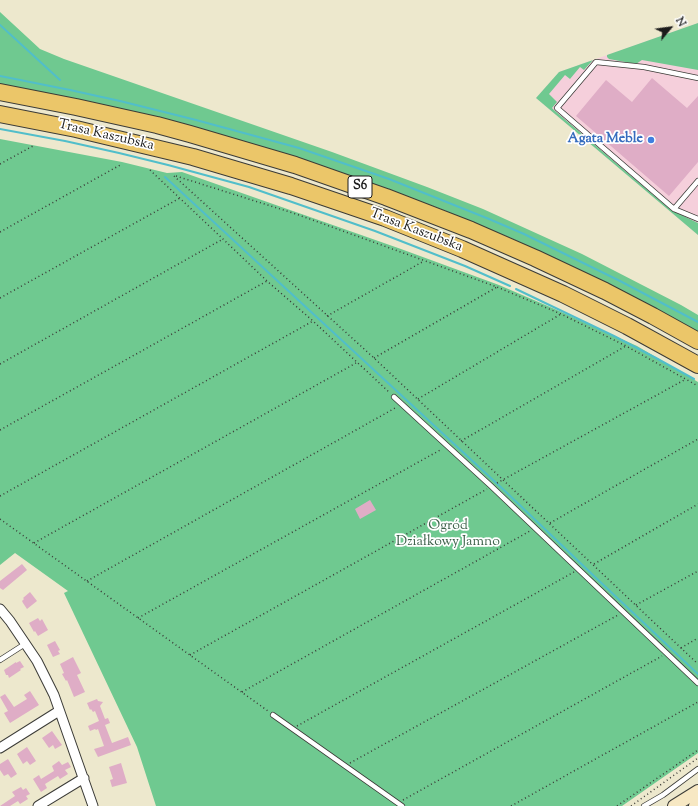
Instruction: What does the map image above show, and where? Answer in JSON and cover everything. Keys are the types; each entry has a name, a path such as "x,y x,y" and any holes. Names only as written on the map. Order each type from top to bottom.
{"highway":[{"name":"Trasa Kaszubska","path":"0,92 83,109 190,134 295,165 342,181 445,219 536,258 653,316 698,341"},
{"name":"Trasa Kaszubska","path":"0,114 76,129 200,159 291,186 385,218 462,249 563,294 627,326 698,365"}],"main road":[{"path":"674,806 698,791"}],"street":[{"path":"0,609 37,661 54,696 93,806"},
{"path":"0,748 59,711"},
{"path":"38,806 84,778"}],"lane":[{"path":"698,78 644,67 596,62 557,108 674,209 698,219"},
{"path":"674,209 698,181"},
{"path":"394,397 491,486 698,683"},
{"path":"0,660 26,644"},
{"path":"273,715 400,804"},
{"path":"644,806 663,795 698,769"}],"path":[{"path":"0,164 33,146"},
{"path":"0,232 122,164"},
{"path":"150,170 267,281 314,321 356,363 394,397"},
{"path":"698,386 626,346 561,314 497,287 296,214 174,176 374,358 698,664"},
{"path":"0,298 180,198"},
{"path":"0,364 223,239"},
{"path":"328,316 424,261"},
{"path":"0,430 267,281"},
{"path":"374,358 497,287"},
{"path":"418,400 561,314"},
{"path":"0,496 314,321"},
{"path":"462,441 626,346"},
{"path":"34,543 356,363"},
{"path":"190,655 491,486 686,379"},
{"path":"87,581 401,404"},
{"path":"550,523 698,439"},
{"path":"138,618 447,446"},
{"path":"593,564 698,504"},
{"path":"0,519 273,715"},
{"path":"242,692 535,528"},
{"path":"292,728 578,570"},
{"path":"636,605 698,571"},
{"path":"345,766 623,612"},
{"path":"680,648 698,638"},
{"path":"400,804 667,653"},
{"path":"512,806 698,702"},
{"path":"617,806 698,750"},
{"path":"631,806 698,758"}],"shaded area":[{"path":"698,23 698,235 536,98 559,72"}],"green space":[{"path":"0,12 40,49 64,59 332,152 427,187 483,209 582,254 698,315 698,332 603,281 513,239 441,209 337,171 233,138 191,127 0,85"},
{"path":"698,23 698,70 642,60 636,64 609,59 607,57 607,55"},
{"path":"593,60 584,70 580,67 570,79 565,75 549,94 557,102 552,108 671,210 698,223 698,235 536,98 559,72"},
{"name":"Ogród Działkowy Jamno","path":"0,139 122,162 167,173 182,172 499,285 637,346 698,382 698,753 622,806 156,806 137,747 64,593 68,591 15,553 0,565"}],"building":[{"name":"Agata Meble","path":"652,78 687,108 698,96 698,162 669,196 576,116 606,80 632,102"},
{"path":"370,500 376,510 360,519 355,509"},
{"path":"22,564 27,570 3,590 0,588 0,581"},
{"path":"30,592 37,601 27,609 22,601 24,599 23,598"},
{"path":"38,618 40,621 42,619 48,630 38,636 29,623"},
{"path":"55,641 60,650 58,651 60,654 53,657 47,645"},
{"path":"73,657 81,673 77,675 85,692 74,697 67,680 66,681 62,674 64,673 60,664"},
{"path":"20,661 24,667 9,678 4,670"},
{"path":"30,691 39,705 10,723 4,713 8,711 0,697 5,694 14,707 27,699 24,695"},
{"path":"97,699 98,701 103,702 100,706 105,719 108,718 110,723 105,725 112,743 128,737 131,745 98,757 94,749 104,746 98,729 90,731 88,726 99,721 95,711 93,712 91,709 90,710 87,703"},
{"path":"52,731 62,745 55,749 53,745 49,748 42,738"},
{"path":"27,747 36,761 30,765 27,761 23,764 17,754"},
{"path":"8,759 17,774 11,778 8,774 4,776 0,770 0,764"},
{"path":"59,761 62,765 68,762 71,767 65,770 68,774 60,779 58,776 45,784 47,788 41,792 33,779 39,775 41,779 54,771 52,766"},
{"path":"121,763 127,783 112,787 110,780 113,779 109,767"},
{"path":"21,787 23,790 26,788 30,794 26,796 28,799 20,804 18,801 10,806 0,806 15,796 12,792"}],"waterway":[{"path":"0,25 60,80"},
{"path":"0,76 120,101 196,120 299,148 389,179 524,234 620,281 698,322"},
{"path":"0,129 119,153 249,187 375,231 465,266 510,286"},
{"path":"165,177 505,491 698,674"},
{"path":"516,289 614,336 694,379"}],"place":[{"name":"Agata Meble","path":"651,140"}]}
